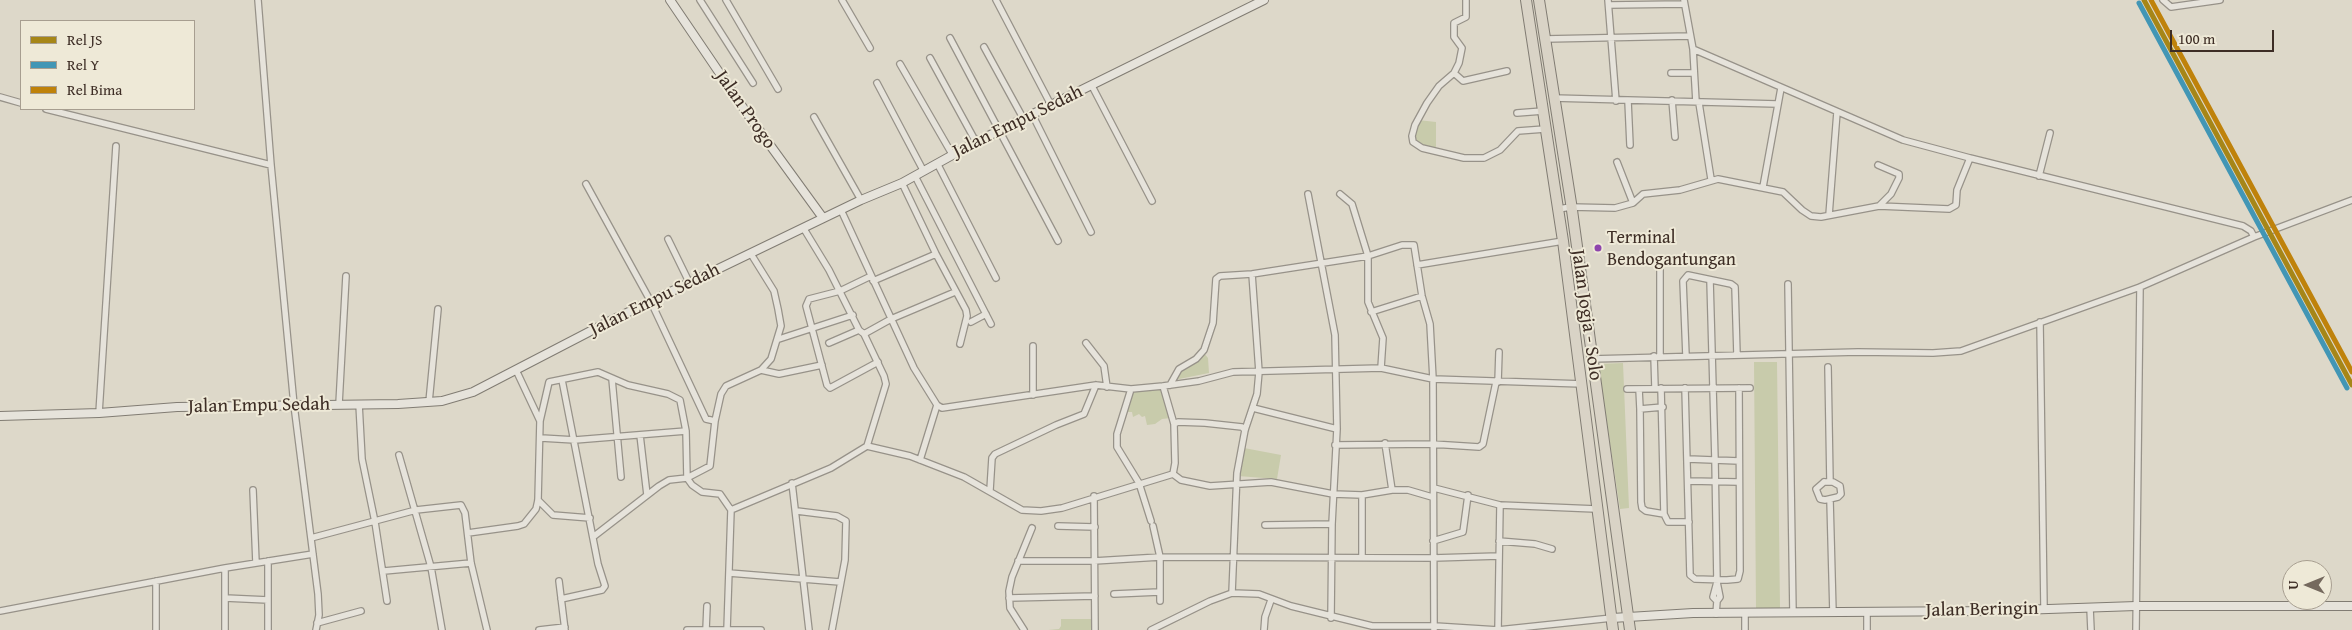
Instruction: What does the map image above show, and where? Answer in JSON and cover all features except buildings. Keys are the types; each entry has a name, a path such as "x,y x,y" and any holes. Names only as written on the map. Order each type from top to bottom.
{"highway":[{"name":"Jalan Jogja - Solo","path":"1526,0 1583,384 1596,509 1613,630"},
{"name":"Jalan Jogja - Solo","path":"1539,0 1580,268 1591,359 1630,630"},
{"path":"1567,270 1580,268"}],"street":[{"path":"258,0 271,165 294,405 318,594 316,630"},
{"name":"Jalan Progo","path":"670,0 746,112 823,218"},
{"path":"700,0 753,83"},
{"path":"726,0 778,90"},
{"path":"842,0 870,48"},
{"path":"996,0 1051,105"},
{"name":"Jalan Empu Sedah","path":"0,416 99,414 177,407 429,402 442,401 473,392 610,321 861,200 902,183 1000,129 1092,86 1264,0"},
{"path":"1466,0 1466,17 1454,23 1454,37 1462,48 1462,54 1454,73 1439,86 1424,108 1413,133 1415,144 1464,158 1484,158 1500,150 1518,131 1546,128"},
{"path":"2163,0 2172,7 2220,0"},
{"path":"1616,101 1608,2 1684,2 1693,49 1698,102 1711,179"},
{"path":"1545,39 1690,36"},
{"path":"950,38 1058,241"},
{"path":"984,47 1023,118"},
{"path":"1693,49 1903,140 2039,176 2243,226 2251,231 2254,237"},
{"path":"930,58 976,142"},
{"path":"900,64 952,154"},
{"path":"1454,73 1463,80 1507,71"},
{"path":"1671,73 1694,73"},
{"path":"877,83 923,170"},
{"path":"1092,86 1152,201"},
{"path":"1763,187 1781,88"},
{"path":"0,98 20,103"},
{"path":"1553,98 1777,104"},
{"path":"1628,100 1630,145"},
{"path":"1672,100 1675,137"},
{"path":"50,110 271,165"},
{"path":"1517,113 1543,111"},
{"path":"1829,215 1836,112"},
{"path":"1032,114 1091,232"},
{"path":"814,117 861,200"},
{"path":"2039,176 2050,133"},
{"path":"99,414 116,146"},
{"path":"1558,209 1571,207 1609,209 1633,203 1643,194 1680,190 1711,179 1731,180 1783,192 1802,210 1812,216 1829,215 1879,206 1952,209 1956,205 1957,190 1970,158"},
{"path":"1617,162 1633,203"},
{"path":"937,163 996,278"},
{"path":"1878,165 1899,174 1891,194 1879,206"},
{"path":"914,176 991,324"},
{"path":"902,183 967,313 960,344"},
{"path":"586,184 651,302 706,419 715,421"},
{"path":"1308,194 1335,335 1337,369 1331,618"},
{"path":"1340,194 1352,204 1368,256 1368,302 1382,338 1381,368"},
{"path":"1591,359 1657,356 1788,355 1858,352 1933,353 1961,351 2140,287 2254,237 2352,200"},
{"path":"840,210 914,368 937,405 948,409 1096,385 1131,389 1163,386 1199,381 1234,372 1381,368 1433,378 1583,384"},
{"path":"731,510 843,462 866,446 886,384 878,362 804,229"},
{"path":"668,239 690,284"},
{"path":"1416,266 1563,241"},
{"path":"1170,385 1179,369 1201,356 1204,350 1213,322 1216,279 1220,276 1252,274 1368,256 1411,244 1414,245 1422,296 1430,324 1433,378 1432,444 1435,628"},
{"path":"593,537 669,480 687,478 710,466 718,404 726,386 761,370 771,359 779,339 781,326 774,292 751,254"},
{"path":"878,362 830,388 827,385 806,302 809,299 840,291 936,254"},
{"path":"1660,269 1657,356 1658,388 1663,407 1664,514 1668,522 1689,522"},
{"path":"1232,593 1236,479 1245,430 1253,408 1259,372 1252,274"},
{"path":"1686,356 1683,280 1688,275 1735,287 1737,355"},
{"path":"339,404 346,276"},
{"path":"1710,280 1715,460 1716,580 1713,597 1716,601 1716,614"},
{"path":"1788,284 1792,613"},
{"path":"2136,630 2140,287"},
{"path":"828,343 862,332 955,292"},
{"path":"1371,312 1422,296"},
{"path":"429,402 438,308"},
{"path":"971,322 986,314"},
{"path":"779,339 853,316"},
{"path":"2040,322 2044,608"},
{"path":"1086,343 1104,366 1107,387"},
{"path":"1033,395 1034,346"},
{"path":"1335,445 1385,443 1475,447 1483,444 1497,382 1499,352"},
{"path":"761,370 783,374 822,365"},
{"path":"1828,368 1830,482"},
{"path":"468,533 524,524 536,509 541,438 540,421 516,370"},
{"path":"540,421 545,408 547,386 553,380 562,380 598,372 612,379 680,400 686,431 687,478 692,485 702,492 720,494 731,510 727,629"},
{"path":"612,379 621,477"},
{"path":"561,599 604,588 562,380"},
{"path":"990,490 992,458 995,454 1084,414 1096,385"},
{"path":"1163,386 1174,424 1175,463 1173,474"},
{"path":"1685,388 1689,480 1690,575 1695,579 1716,580 1738,579 1740,577 1739,388"},
{"path":"1626,390 1750,388"},
{"path":"1131,389 1116,440 1117,447 1139,483 1152,523 1160,557 1160,601"},
{"path":"1640,389 1642,508 1664,514"},
{"path":"359,404 362,459 376,522 387,601"},
{"path":"920,460 937,405"},
{"path":"1640,409 1663,407"},
{"path":"1253,408 1337,429"},
{"path":"1174,424 1178,422 1205,423 1242,427 1245,430"},
{"path":"541,438 575,440 686,431"},
{"path":"640,435 647,495"},
{"path":"1385,443 1392,490"},
{"path":"866,446 920,460 990,490 1022,510 1041,511 1062,508 1173,474"},
{"path":"399,455 431,567 442,630"},
{"path":"1688,459 1739,461"},
{"path":"1173,474 1181,480 1210,486 1236,479 1271,482 1333,494 1362,495 1392,490 1408,490 1468,496 1500,506 1596,509"},
{"path":"1689,480 1738,482"},
{"path":"792,483 797,511 808,630"},
{"path":"1837,483 1841,490 1838,497 1830,500 1820,498 1816,489 1819,484 1837,483"},
{"path":"253,490 256,563"},
{"path":"1362,495 1362,557"},
{"path":"1433,541 1463,532 1468,496"},
{"path":"1094,498 1096,630"},
{"path":"538,500 553,515 590,518"},
{"path":"1830,500 1833,612"},
{"path":"311,538 416,510 461,505 465,513 471,563 487,630"},
{"path":"1498,630 1500,506"},
{"path":"797,511 838,516 846,521 845,560 832,630"},
{"path":"1265,525 1332,524"},
{"path":"1058,526 1095,527"},
{"path":"1024,630 1010,608 1008,598 1009,584 1032,528"},
{"path":"1499,541 1535,544 1552,549"},
{"path":"0,611 225,568 313,554"},
{"path":"1018,561 1094,561 1160,557 1233,559 1498,556"},
{"path":"268,561 268,630"},
{"path":"384,571 471,563"},
{"path":"225,568 225,630"},
{"path":"729,574 840,582"},
{"path":"156,581 156,630"},
{"path":"539,630 565,628 559,582"},
{"path":"1114,594 1159,592"},
{"path":"1150,630 1210,601 1232,593 1259,594 1271,600 1372,628 1498,630 1612,618"},
{"path":"1008,598 1095,596"},
{"path":"225,598 268,600"},
{"path":"1264,630 1265,617 1271,600"},
{"path":"706,630 707,606"},
{"name":"Jalan Beringin","path":"1612,618 1628,616 2136,606 2352,606"},
{"path":"2090,608 2091,630"},
{"path":"317,623 361,611"},
{"path":"1866,612 1866,630"},
{"path":"1745,614 1745,630"},
{"path":"687,630 761,630"}],"green space":[{"path":"1418,120 1436,122 1436,148 1426,148 1417,143 1413,133"},
{"path":"1203,352 1208,358 1209,373 1174,380 1183,363"},
{"path":"1754,362 1777,362 1780,609 1756,609"},
{"path":"1623,363 1629,508 1620,509 1598,364"},
{"path":"1162,388 1171,418 1162,419 1155,424 1147,425 1145,416 1142,417 1139,414 1133,417 1132,412 1126,412 1132,391"},
{"path":"1244,448 1281,455 1277,479 1238,476"},
{"path":"1061,619 1092,619 1092,630 1048,630 1059,629"}],"rail line":[{"name":"JS","path":"2144,0 2352,385"},
{"name":"Bima","path":"2151,0 2352,372"},
{"name":"Y","path":"2139,3 2347,388"}],"place":[{"name":"Terminal Bendogantungan","path":"1598,248"}]}
